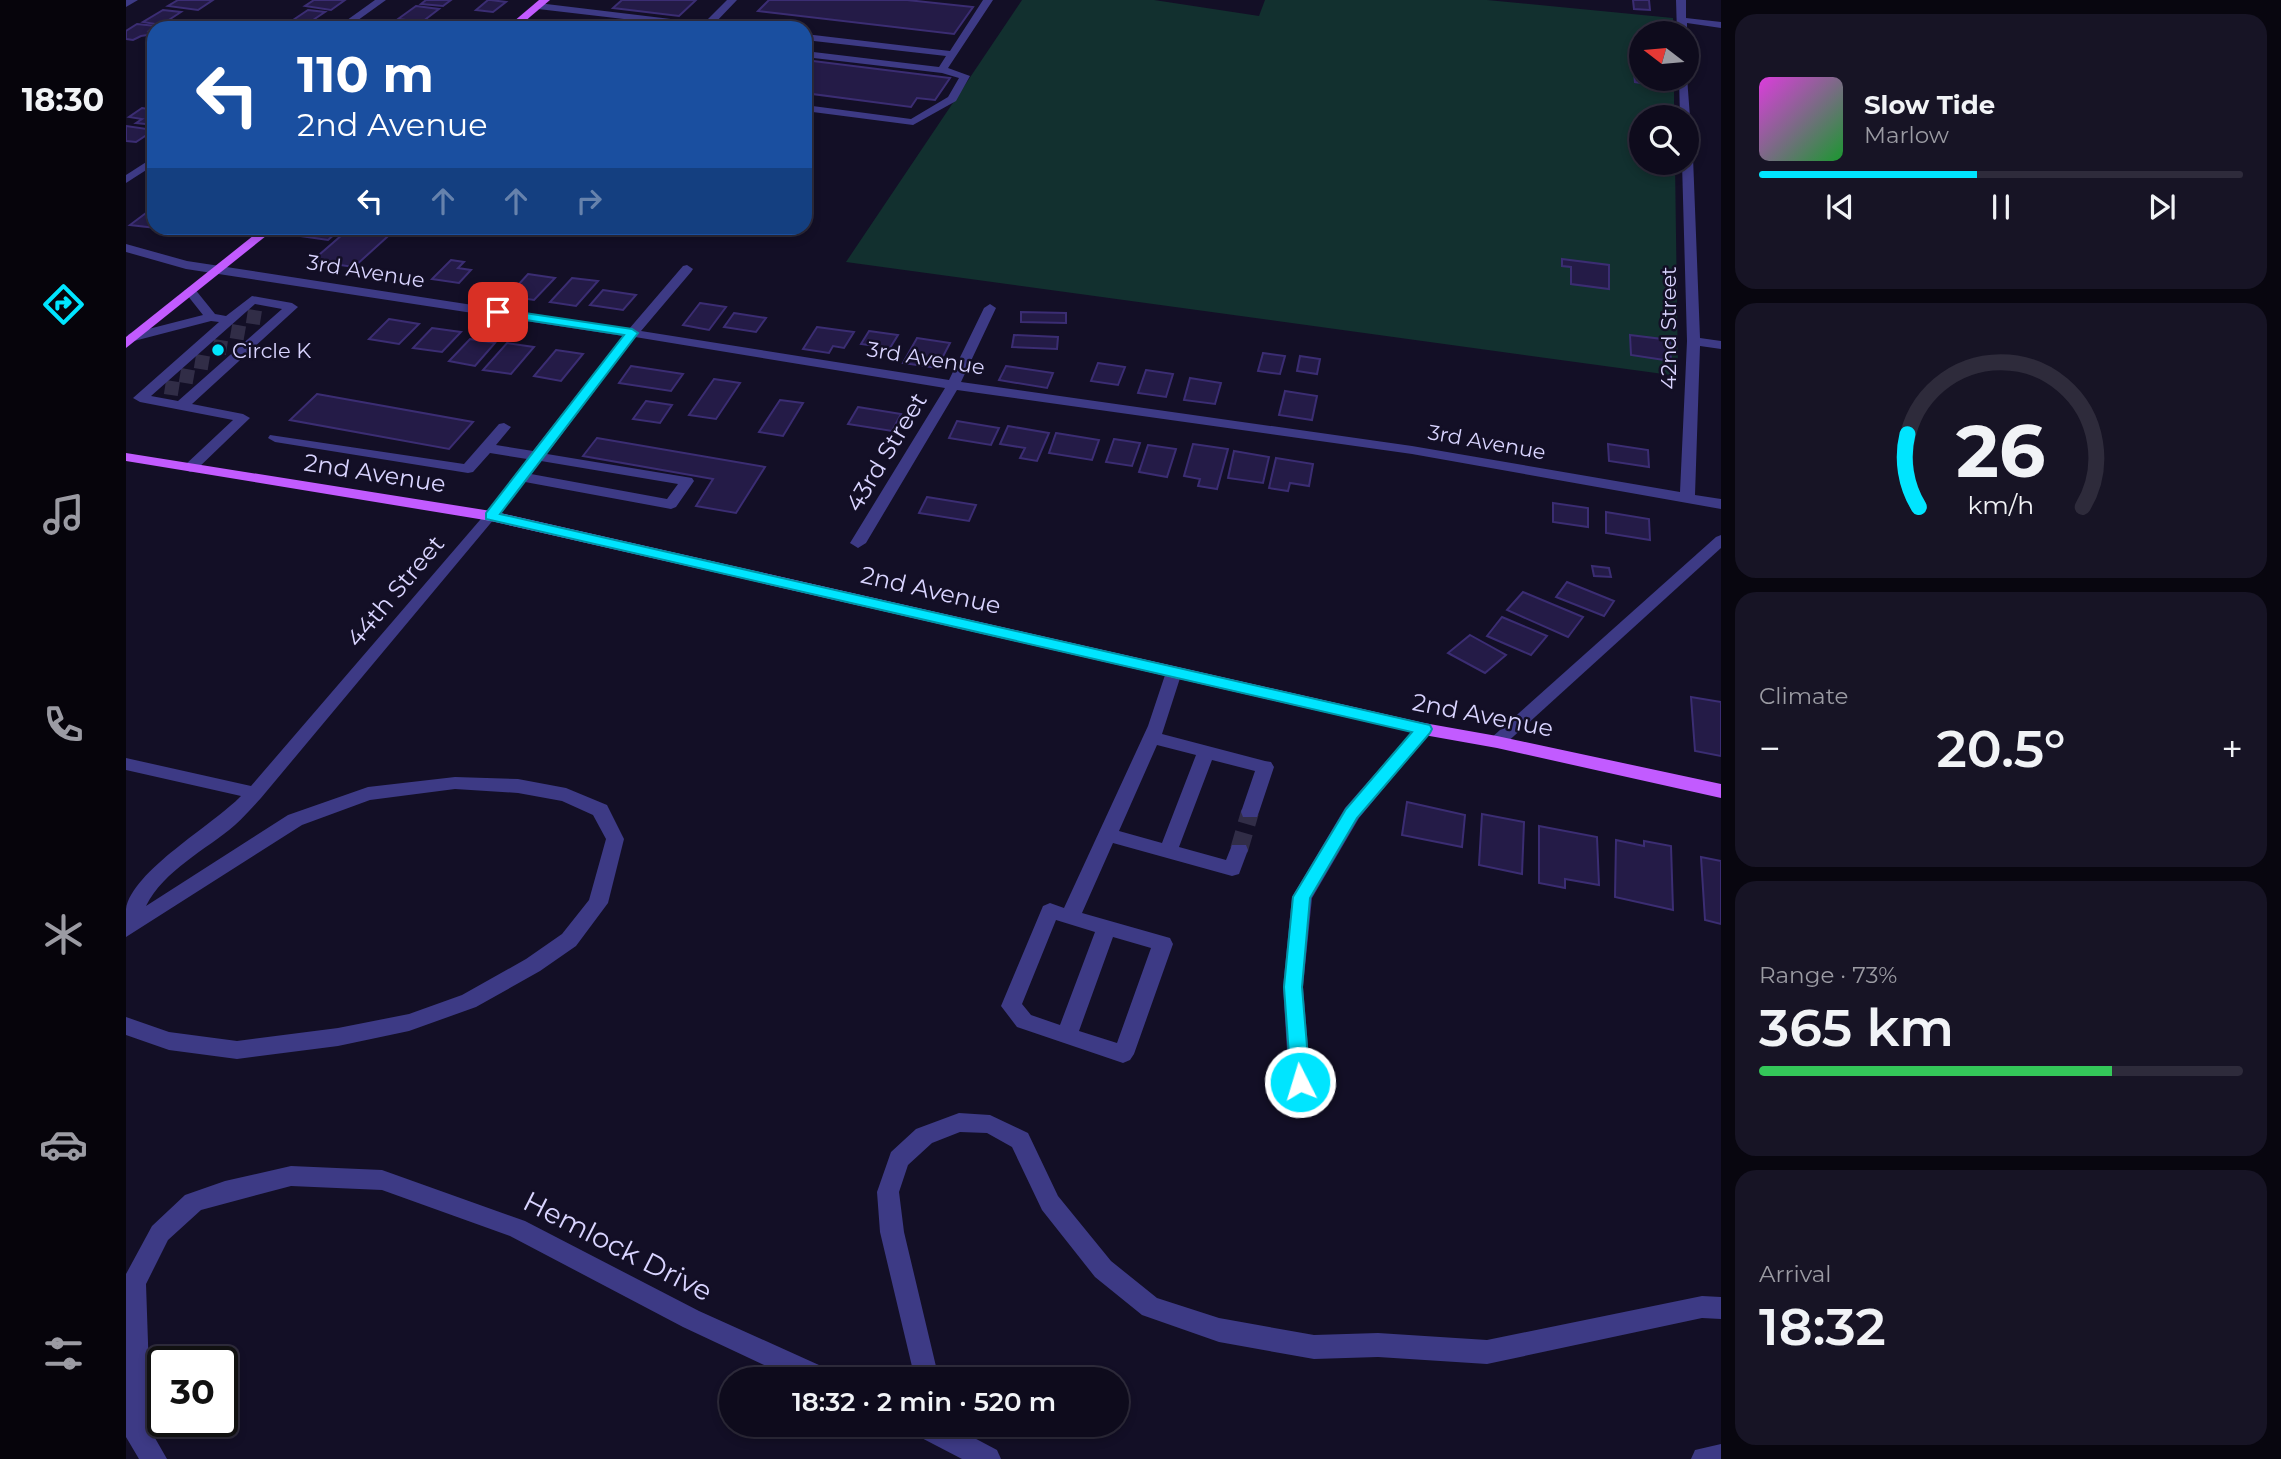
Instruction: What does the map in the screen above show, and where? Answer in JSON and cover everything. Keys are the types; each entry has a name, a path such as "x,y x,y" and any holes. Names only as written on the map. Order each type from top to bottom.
{"main road":[{"path":"519,21 541,3"},
{"path":"129,340 261,235"},
{"name":"2nd Avenue","path":"126,457 491,516 1424,729 1721,790"}],"street":[{"path":"126,4 133,0"},
{"path":"351,21 381,0"},
{"path":"597,13 612,0"},
{"path":"711,21 732,0"},
{"path":"942,70 988,0"},
{"path":"1681,0 1682,20 1721,25"},
{"path":"541,3 664,21"},
{"path":"812,38 951,54"},
{"path":"812,55 942,70 965,76 952,99 913,122 812,109"},
{"path":"126,180 147,165"},
{"name":"42nd Street","path":"1687,499 1694,341 1688,175"},
{"name":"3rd Avenue","path":"126,248 186,265 953,385 1398,448 1721,505"},
{"name":"44th Street","path":"126,928 145,889 184,852 229,820 255,793 491,516 632,333 687,269"},
{"path":"285,306 310,284"},
{"path":"190,291 228,321"},
{"path":"181,406 197,385 271,320 292,307 252,300 228,321 207,345 167,380 140,398 181,406 243,418 190,468"},
{"name":"43rd Street","path":"858,543 953,385 990,308"},
{"path":"129,340 228,321"},
{"path":"1694,341 1721,345"},
{"path":"275,438 468,470 504,427"},
{"path":"486,448 687,481 671,504 521,477"},
{"path":"1497,742 1721,540"},
{"path":"1070,917 1152,738 1174,672"},
{"path":"1300,1082 1293,987 1302,897 1352,813 1424,729"},
{"path":"1152,738 1265,767 1250,812"},
{"path":"1168,851 1206,752"},
{"path":"126,764 255,793"},
{"path":"126,928 295,820 368,794 455,783 518,786 566,795 600,810 615,839 598,903 569,940 533,965 469,1001 409,1021 338,1037 237,1050 169,1041 126,1026"},
{"path":"1109,835 1232,869 1238,850"},
{"path":"1050,911 1070,917 1163,944 1124,1054 1024,1021 1011,1006 1050,911"},
{"path":"1067,1035 1106,928"},
{"path":"925,1367 892,1232 888,1192 899,1159 924,1136 959,1122 990,1125 1020,1140 1050,1203 1103,1269 1150,1307 1219,1330 1314,1347 1378,1345 1487,1352 1702,1307 1721,1308"},
{"name":"Hemlock Drive","path":"132,1440 134,1283 160,1233 193,1202 225,1191 290,1176 382,1180 517,1228 691,1319 795,1367"},
{"path":"949,1437 988,1459"},
{"path":"132,1440 154,1459"},
{"path":"1704,1459 1721,1457"}],"green space":[{"path":"1022,0 1154,0 1259,16 1265,0 1487,0 1673,18 1673,21 1629,21 1629,91 1674,91 1674,105 1629,105 1629,175 1675,175 1678,376 846,262"}],"building":[{"path":"178,0 213,0 198,10 168,6"},
{"path":"314,0 345,0 331,10 305,6"},
{"path":"426,0 451,0 443,6 421,4"},
{"path":"488,0 506,2 493,12 476,10"},
{"path":"622,0 696,0 679,16 613,8"},
{"path":"769,0 907,0 973,7 954,34 758,11"},
{"path":"1633,0 1649,0 1650,10 1634,9"},
{"path":"416,6 439,9 423,21 398,19"},
{"path":"163,10 181,12 167,21 143,22"},
{"path":"308,10 325,12 312,21 293,20"},
{"path":"137,24 147,25 147,35 133,40 126,39 126,31"},
{"path":"812,61 950,78 935,100 917,98 911,107 812,94"},
{"path":"142,108 147,109 147,124 136,123 142,119 129,117"},
{"path":"126,126 147,129 147,135 136,142 126,141"},
{"path":"147,212 147,227 130,225"},
{"path":"294,235 334,235 328,240"},
{"path":"342,235 389,235 354,267 312,261"},
{"path":"1562,259 1609,265 1609,289 1571,284 1571,267 1562,266"},
{"path":"451,260 464,262 458,268 471,270 459,283 432,279"},
{"path":"528,274 555,278 534,300 508,296"},
{"path":"572,278 598,281 576,306 550,302"},
{"path":"603,290 636,295 623,310 590,305"},
{"path":"700,303 726,307 709,330 683,325"},
{"path":"1021,312 1066,313 1066,323 1021,322"},
{"path":"734,313 766,318 756,332 724,327"},
{"path":"389,319 419,324 399,344 369,339"},
{"path":"817,327 854,332 844,348 833,346 829,353 803,349"},
{"path":"432,328 461,332 442,352 413,348"},
{"path":"869,331 898,335 890,348 861,344"},
{"path":"1014,335 1058,337 1057,349 1012,347"},
{"path":"1630,335 1670,340 1671,361 1631,355"},
{"path":"917,338 950,343 937,368 903,363"},
{"path":"470,339 495,343 475,366 449,361"},
{"path":"507,343 534,347 511,374 483,370"},
{"path":"556,350 583,354 561,381 534,376"},
{"path":"1263,353 1285,356 1280,374 1258,371"},
{"path":"1300,356 1320,359 1317,374 1297,371"},
{"path":"1098,363 1125,367 1118,385 1091,381"},
{"path":"631,366 683,374 671,391 619,383"},
{"path":"1006,366 1053,373 1047,388 999,380"},
{"path":"1146,370 1173,374 1166,397 1138,393"},
{"path":"1190,378 1221,383 1215,404 1184,400"},
{"path":"714,379 740,383 716,419 689,415"},
{"path":"1285,391 1317,396 1312,420 1279,415"},
{"path":"317,394 473,422 449,449 290,420"},
{"path":"780,400 803,403 783,436 759,432"},
{"path":"646,401 672,405 660,423 633,419"},
{"path":"858,407 901,414 892,431 848,424"},
{"path":"957,421 999,428 991,445 949,438"},
{"path":"1008,426 1049,433 1037,461 1020,458 1025,448 1000,444"},
{"path":"1056,433 1099,440 1092,460 1049,453"},
{"path":"597,438 765,467 736,513 696,506 713,479 583,456"},
{"path":"1114,439 1140,443 1132,466 1106,462"},
{"path":"1193,444 1228,449 1217,489 1198,486 1200,479 1184,476"},
{"path":"1608,444 1648,450 1649,467 1609,461"},
{"path":"1148,445 1176,449 1167,477 1139,472"},
{"path":"1234,451 1269,457 1263,483 1228,478"},
{"path":"1276,458 1313,464 1309,486 1290,483 1288,491 1269,488"},
{"path":"927,497 976,505 969,521 919,513"},
{"path":"1553,503 1588,508 1588,527 1553,522"},
{"path":"1606,512 1649,519 1650,540 1606,533"},
{"path":"1592,566 1609,568 1611,577 1594,576"},
{"path":"1567,582 1614,601 1604,616 1556,597"},
{"path":"1523,592 1583,617 1568,637 1507,610"},
{"path":"1502,617 1547,636 1531,655 1487,636"},
{"path":"1470,635 1506,655 1485,673 1448,653"},
{"path":"1691,697 1721,702 1721,756 1695,751"},
{"path":"1407,802 1465,815 1462,847 1402,835"},
{"path":"1482,814 1524,822 1522,874 1479,865"},
{"path":"1539,826 1597,837 1599,885 1565,879 1565,888 1539,883"},
{"path":"1616,840 1644,846 1644,841 1671,846 1673,910 1615,897"},
{"path":"1701,857 1721,861 1721,924 1705,920"}],"tunnel":[{"path":"247,316 266,319"},
{"path":"231,331 248,334"},
{"path":"213,346 232,349"},
{"path":"195,361 213,364"},
{"path":"180,375 197,378"},
{"path":"165,387 184,390"},
{"path":"1239,850 1250,812"}],"place":[{"name":"Circle K","path":"218,350"}],"route":[{"path":"498,312 632,333 491,516 1424,729 1352,813 1302,897 1293,987 1300,1082"}]}
